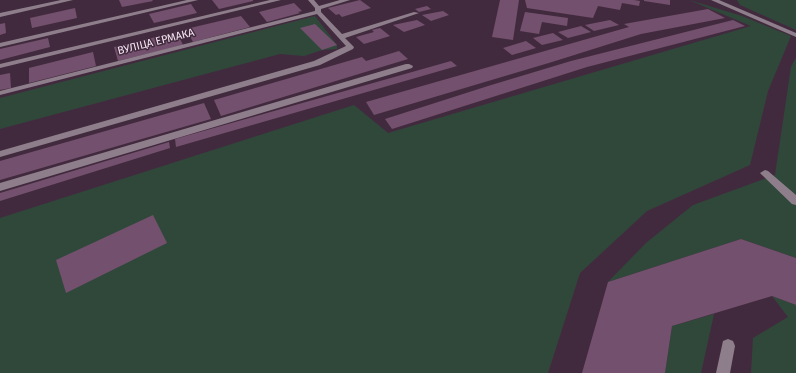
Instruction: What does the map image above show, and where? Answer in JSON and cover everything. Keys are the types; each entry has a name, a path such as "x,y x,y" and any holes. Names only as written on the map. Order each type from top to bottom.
{"street":[{"path":"0,14 70,0"},
{"path":"0,44 195,0"},
{"path":"0,66 278,0"},
{"path":"0,154 317,63 350,47 311,0"},
{"name":"ВУЛІЦА ЕРМАКА","path":"0,93 318,10 347,0"},
{"path":"714,0 796,35"},
{"path":"340,36 416,13"},
{"path":"0,187 409,66"},
{"path":"765,173 796,201"},
{"path":"723,373 728,346"}],"green space":[{"path":"689,0 742,16 791,36 768,91 750,165 647,211 580,273 548,373 0,373 0,218 354,105 388,133 751,26"},
{"path":"737,0 796,0 796,30 740,5"},
{"path":"315,16 337,45 337,49 322,50 304,56 280,54 0,129 0,98"},
{"path":"796,58 796,258 741,239 608,282 646,243 693,205 775,175 791,67"},
{"path":"772,296 796,305 796,373 751,373 753,338 788,317"},
{"path":"714,314 701,373 665,373 672,326"}],"building":[{"path":"119,0 152,0 153,1 122,7"},
{"path":"212,0 253,0 253,1 219,9"},
{"path":"360,0 371,8 342,17 339,14 336,15 328,8"},
{"path":"500,0 519,0 513,40 492,37"},
{"path":"525,0 640,1 639,6 622,3 620,10 598,6 593,18 527,8"},
{"path":"670,0 670,5 644,1"},
{"path":"294,3 302,11 298,12 300,13 267,22 259,12"},
{"path":"191,4 197,13 154,23 149,14"},
{"path":"427,6 431,9 419,12 415,9"},
{"path":"75,8 77,18 32,28 30,18"},
{"path":"708,9 725,18 641,34 374,115 366,102 629,27 624,24"},
{"path":"443,11 449,15 431,21 422,15"},
{"path":"525,12 568,18 567,26 542,22 539,34 520,31"},
{"path":"241,16 250,27 193,42 186,29"},
{"path":"417,20 425,25 404,32 393,25"},
{"path":"610,20 619,25 594,31 585,25"},
{"path":"733,20 745,26 587,67 392,129 385,119 571,61"},
{"path":"5,23 6,33 0,35 0,24"},
{"path":"315,24 337,45 322,50 300,28"},
{"path":"581,26 591,32 568,38 558,32"},
{"path":"380,28 390,36 364,44 356,37 374,32 372,30"},
{"path":"177,32 183,45 118,61 114,47"},
{"path":"553,33 563,40 542,45 533,38"},
{"path":"48,38 50,47 0,60 0,49"},
{"path":"526,41 536,48 512,55 503,48"},
{"path":"399,51 408,59 221,116 214,100 362,57 366,61"},
{"path":"93,52 96,66 29,83 29,68"},
{"path":"451,61 457,66 176,147 175,139"},
{"path":"10,73 11,88 0,90 0,75"},
{"path":"204,103 211,119 0,180 0,161"},
{"path":"169,142 170,148 0,201 0,193"},
{"path":"153,215 167,243 66,293 56,260"},
{"path":"741,239 796,258 796,305 772,296 672,326 665,373 582,373 608,282"}]}
